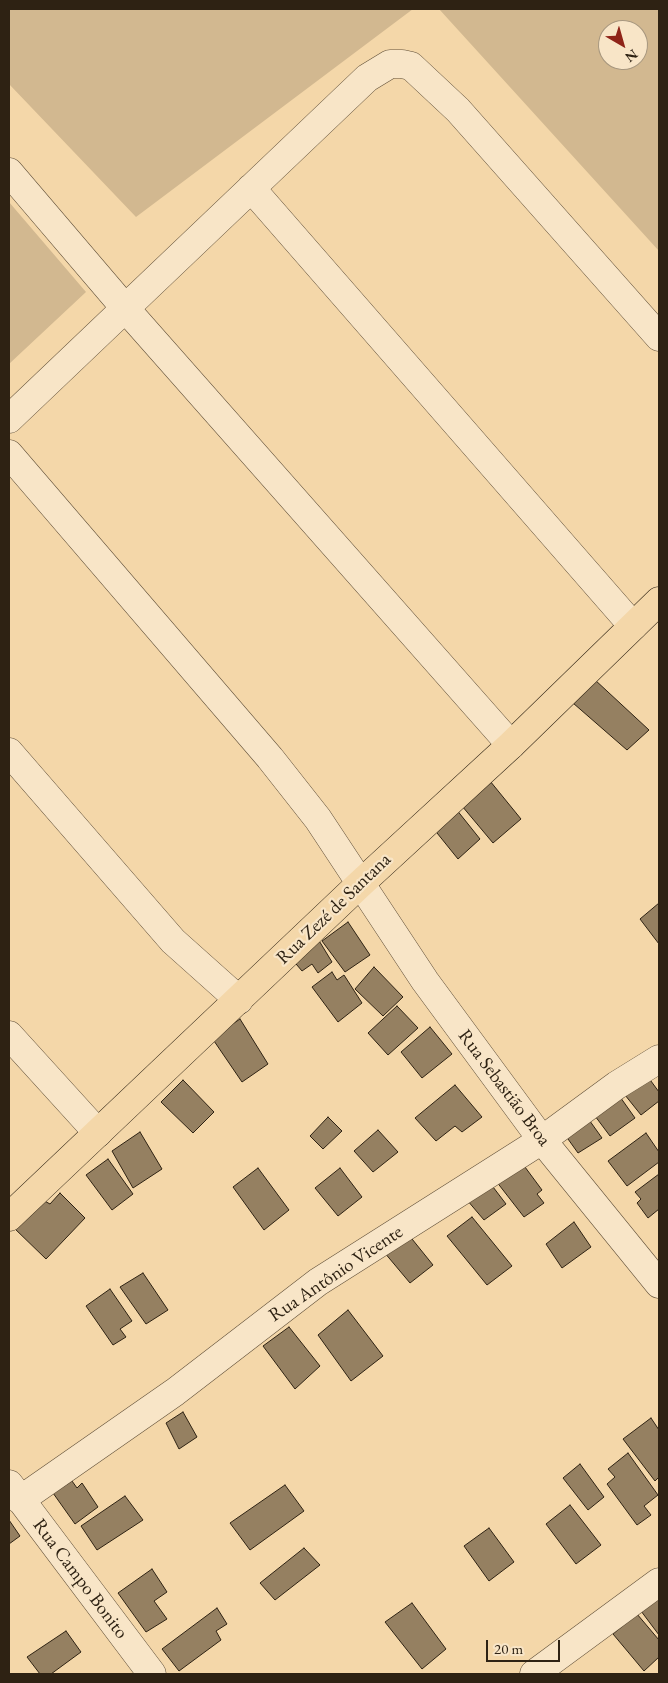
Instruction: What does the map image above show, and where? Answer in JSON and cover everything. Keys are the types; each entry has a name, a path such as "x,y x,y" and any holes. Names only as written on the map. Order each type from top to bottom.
{"main road":[{"name":"Rua Zezé de Santana","path":"9,1217 360,884 511,745 659,601"}],"street":[{"path":"9,419 367,78 390,64 412,66 458,110 659,337"},
{"path":"9,172 125,308 511,745"},
{"path":"251,188 633,626"},
{"name":"Rua Sebastião Broa","path":"9,454 270,758 318,819 425,980 542,1140 659,1284"},
{"path":"9,752 173,941 239,1000"},
{"path":"9,1035 98,1133"},
{"name":"Rua Antônio Vicente","path":"15,1492 174,1392 318,1282 542,1140 618,1085 659,1059"},
{"name":"Rua Campo Bonito","path":"15,1492 152,1674"},
{"path":"534,1674 659,1582"}],"shaded area":[{"path":"9,9 413,9 136,217 9,84"},
{"path":"439,9 659,9 659,251"},
{"path":"9,202 86,292 9,364"}],"building":[{"path":"594,679 649,730 627,750 573,703"},
{"path":"490,781 521,819 493,843 462,806"},
{"path":"456,809 480,839 458,859 433,828"},
{"path":"659,903 659,944 640,919"},
{"path":"348,922 370,955 345,972 322,941"},
{"path":"318,939 332,962 318,973 312,964 302,971 291,958"},
{"path":"374,967 403,997 383,1016 355,989"},
{"path":"332,972 337,980 344,975 362,1003 338,1022 312,987"},
{"path":"397,1006 418,1028 388,1055 368,1033"},
{"path":"240,1019 268,1064 242,1082 212,1038"},
{"path":"430,1027 452,1054 422,1078 401,1052"},
{"path":"648,1077 659,1092 659,1101 641,1115 621,1090"},
{"path":"183,1080 214,1112 193,1133 161,1102"},
{"path":"455,1085 482,1117 462,1132 455,1126 436,1141 415,1118"},
{"path":"618,1094 635,1118 610,1136 592,1112"},
{"path":"328,1117 342,1131 323,1149 310,1136"},
{"path":"587,1117 602,1138 578,1153 563,1132"},
{"path":"378,1130 398,1152 373,1172 354,1151"},
{"path":"140,1132 162,1169 133,1188 112,1151"},
{"path":"646,1133 659,1152 659,1162 627,1186 608,1161"},
{"path":"108,1159 133,1194 112,1210 86,1175"},
{"path":"522,1163 542,1190 537,1194 544,1203 524,1217 496,1181"},
{"path":"258,1168 289,1210 264,1230 233,1187"},
{"path":"340,1168 362,1197 338,1216 315,1188"},
{"path":"659,1174 659,1209 648,1218 637,1203 641,1199 635,1192"},
{"path":"490,1183 506,1204 484,1220 467,1200"},
{"path":"60,1193 85,1218 46,1259 13,1227 41,1199 50,1204"},
{"path":"472,1217 512,1266 487,1285 447,1236"},
{"path":"574,1222 591,1247 562,1268 546,1244"},
{"path":"408,1234 433,1265 410,1283 384,1252"},
{"path":"143,1273 168,1310 146,1324 120,1287"},
{"path":"110,1289 132,1321 120,1329 126,1337 113,1345 86,1306"},
{"path":"348,1310 383,1356 351,1381 318,1335"},
{"path":"289,1327 320,1366 295,1389 263,1346"},
{"path":"183,1412 197,1437 179,1449 166,1423"},
{"path":"651,1418 659,1430 659,1477 655,1481 623,1439"},
{"path":"628,1453 658,1495 644,1506 651,1515 637,1525 607,1484 615,1477 608,1469"},
{"path":"580,1464 604,1497 588,1510 563,1478"},
{"path":"72,1481 77,1488 82,1483 98,1507 75,1524 53,1493"},
{"path":"285,1485 304,1511 250,1550 230,1523"},
{"path":"125,1496 143,1520 97,1550 81,1526"},
{"path":"570,1505 601,1545 576,1564 546,1524"},
{"path":"9,1520 20,1536 9,1544"},
{"path":"489,1528 514,1562 489,1581 464,1546"},
{"path":"304,1548 320,1565 275,1600 260,1583"},
{"path":"152,1569 167,1592 154,1601 167,1619 146,1632 118,1593"},
{"path":"659,1597 659,1635 641,1611"},
{"path":"412,1603 446,1649 422,1669 385,1622"},
{"path":"217,1608 227,1624 216,1631 221,1640 179,1671 162,1649"},
{"path":"637,1614 659,1640 659,1657 644,1671 613,1634"},
{"path":"66,1631 81,1652 51,1674 40,1674 27,1657"}]}
